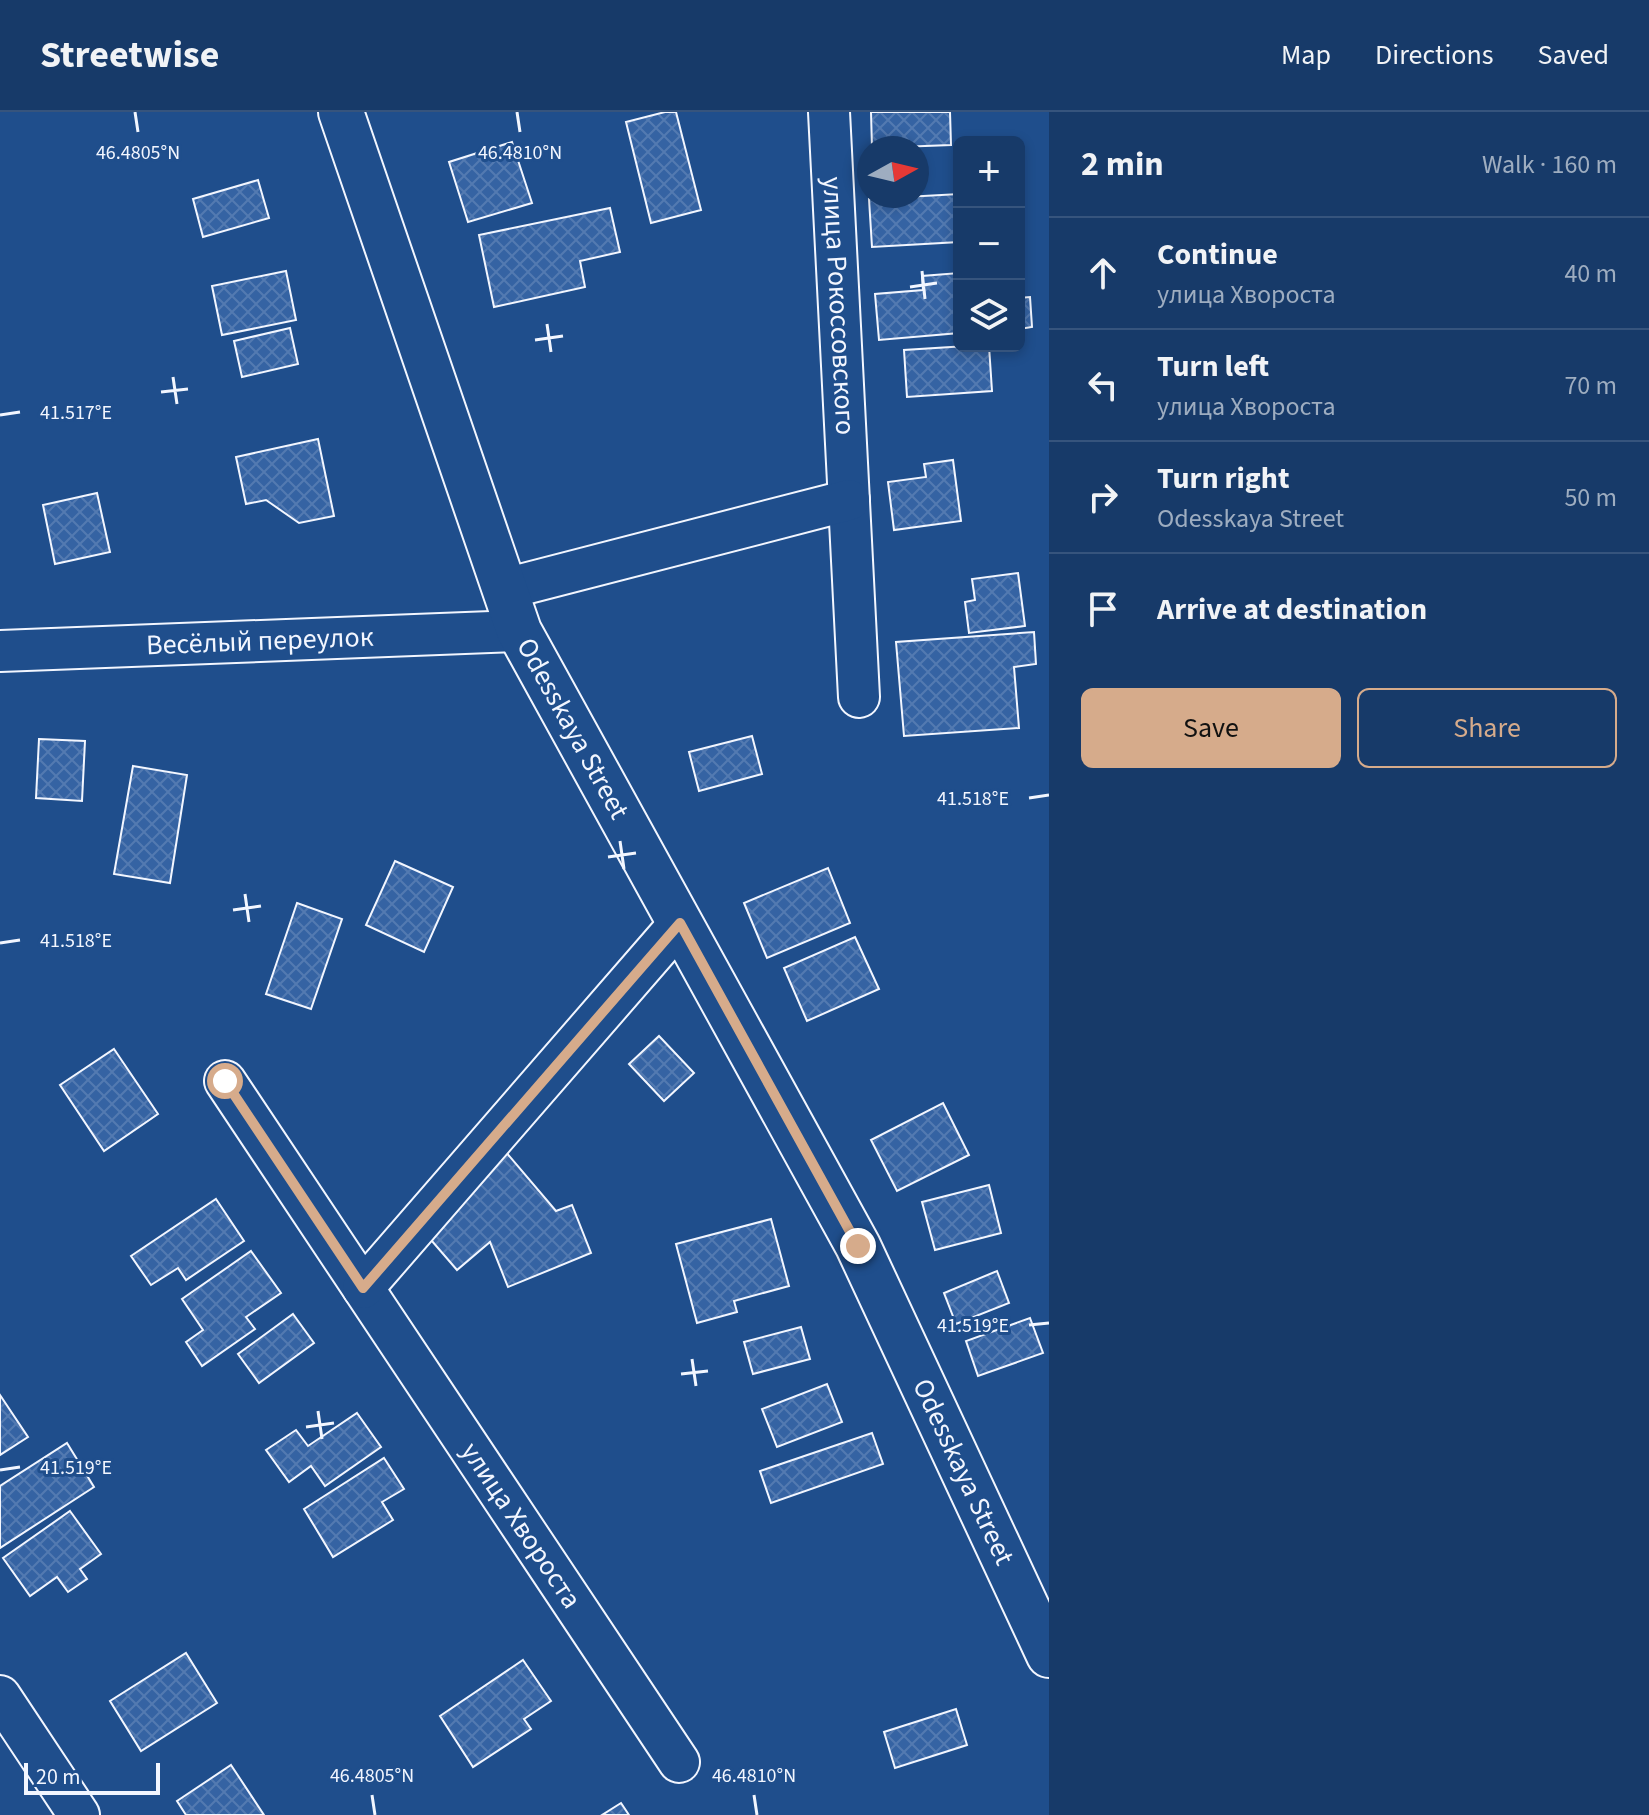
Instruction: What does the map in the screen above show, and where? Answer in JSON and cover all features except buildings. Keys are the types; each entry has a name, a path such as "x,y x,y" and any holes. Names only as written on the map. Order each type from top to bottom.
{"main road":[{"name":"Odesskaya Street","path":"341,112 519,631 858,1246 1049,1655"}],"street":[{"name":"улица Рокоссовского","path":"829,112 859,697"},
{"path":"505,589 849,500"},
{"name":"Весёлый переулок","path":"0,651 519,631"},
{"path":"363,1288 680,923"},
{"name":"улица Хвороста","path":"225,1081 679,1762"},
{"path":"0,1696 79,1815"}],"route":[{"path":"225,1081 363,1288 680,923 858,1246"}]}
